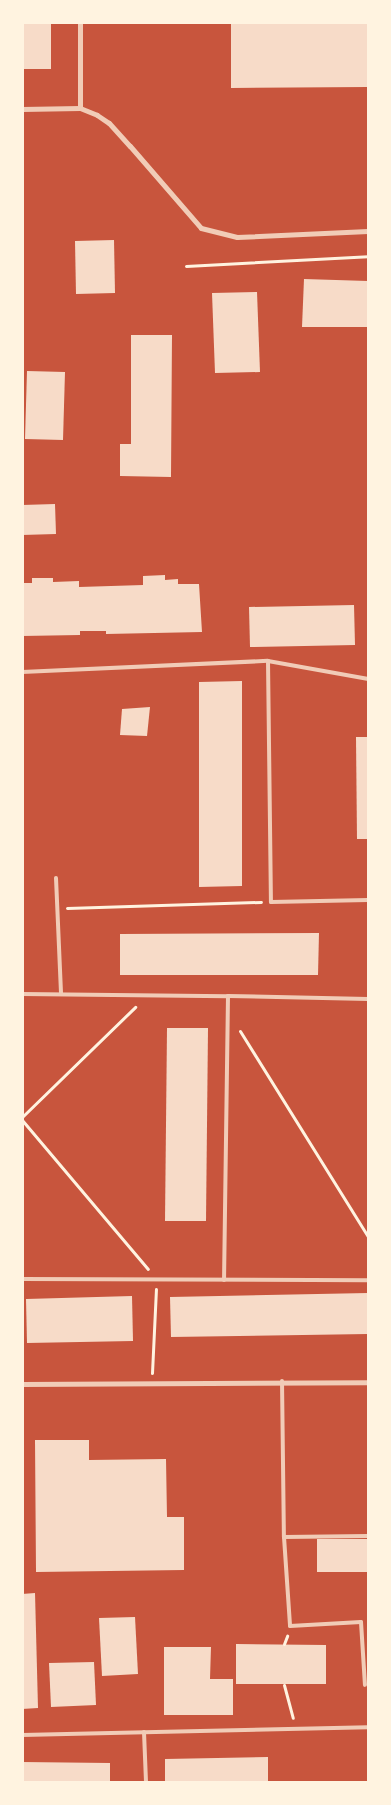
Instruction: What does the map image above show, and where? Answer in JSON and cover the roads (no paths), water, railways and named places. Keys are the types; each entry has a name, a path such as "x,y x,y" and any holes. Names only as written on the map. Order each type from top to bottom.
{"street":[{"path":"80,22 80,108"},
{"path":"22,110 80,108 97,115 109,123 201,228 238,237 368,231"},
{"path":"22,1384 368,1382"}],"lane":[{"path":"268,661 271,902 368,900"},
{"path":"22,672 268,661 368,679"},
{"path":"56,878 61,994"},
{"path":"22,994 368,999"},
{"path":"224,1280 228,996"},
{"path":"22,1279 368,1280"},
{"path":"282,1381 284,1537 290,1626 361,1622 365,1685"},
{"path":"284,1537 368,1536"},
{"path":"22,1735 368,1727"},
{"path":"144,1732 146,1782"}]}
